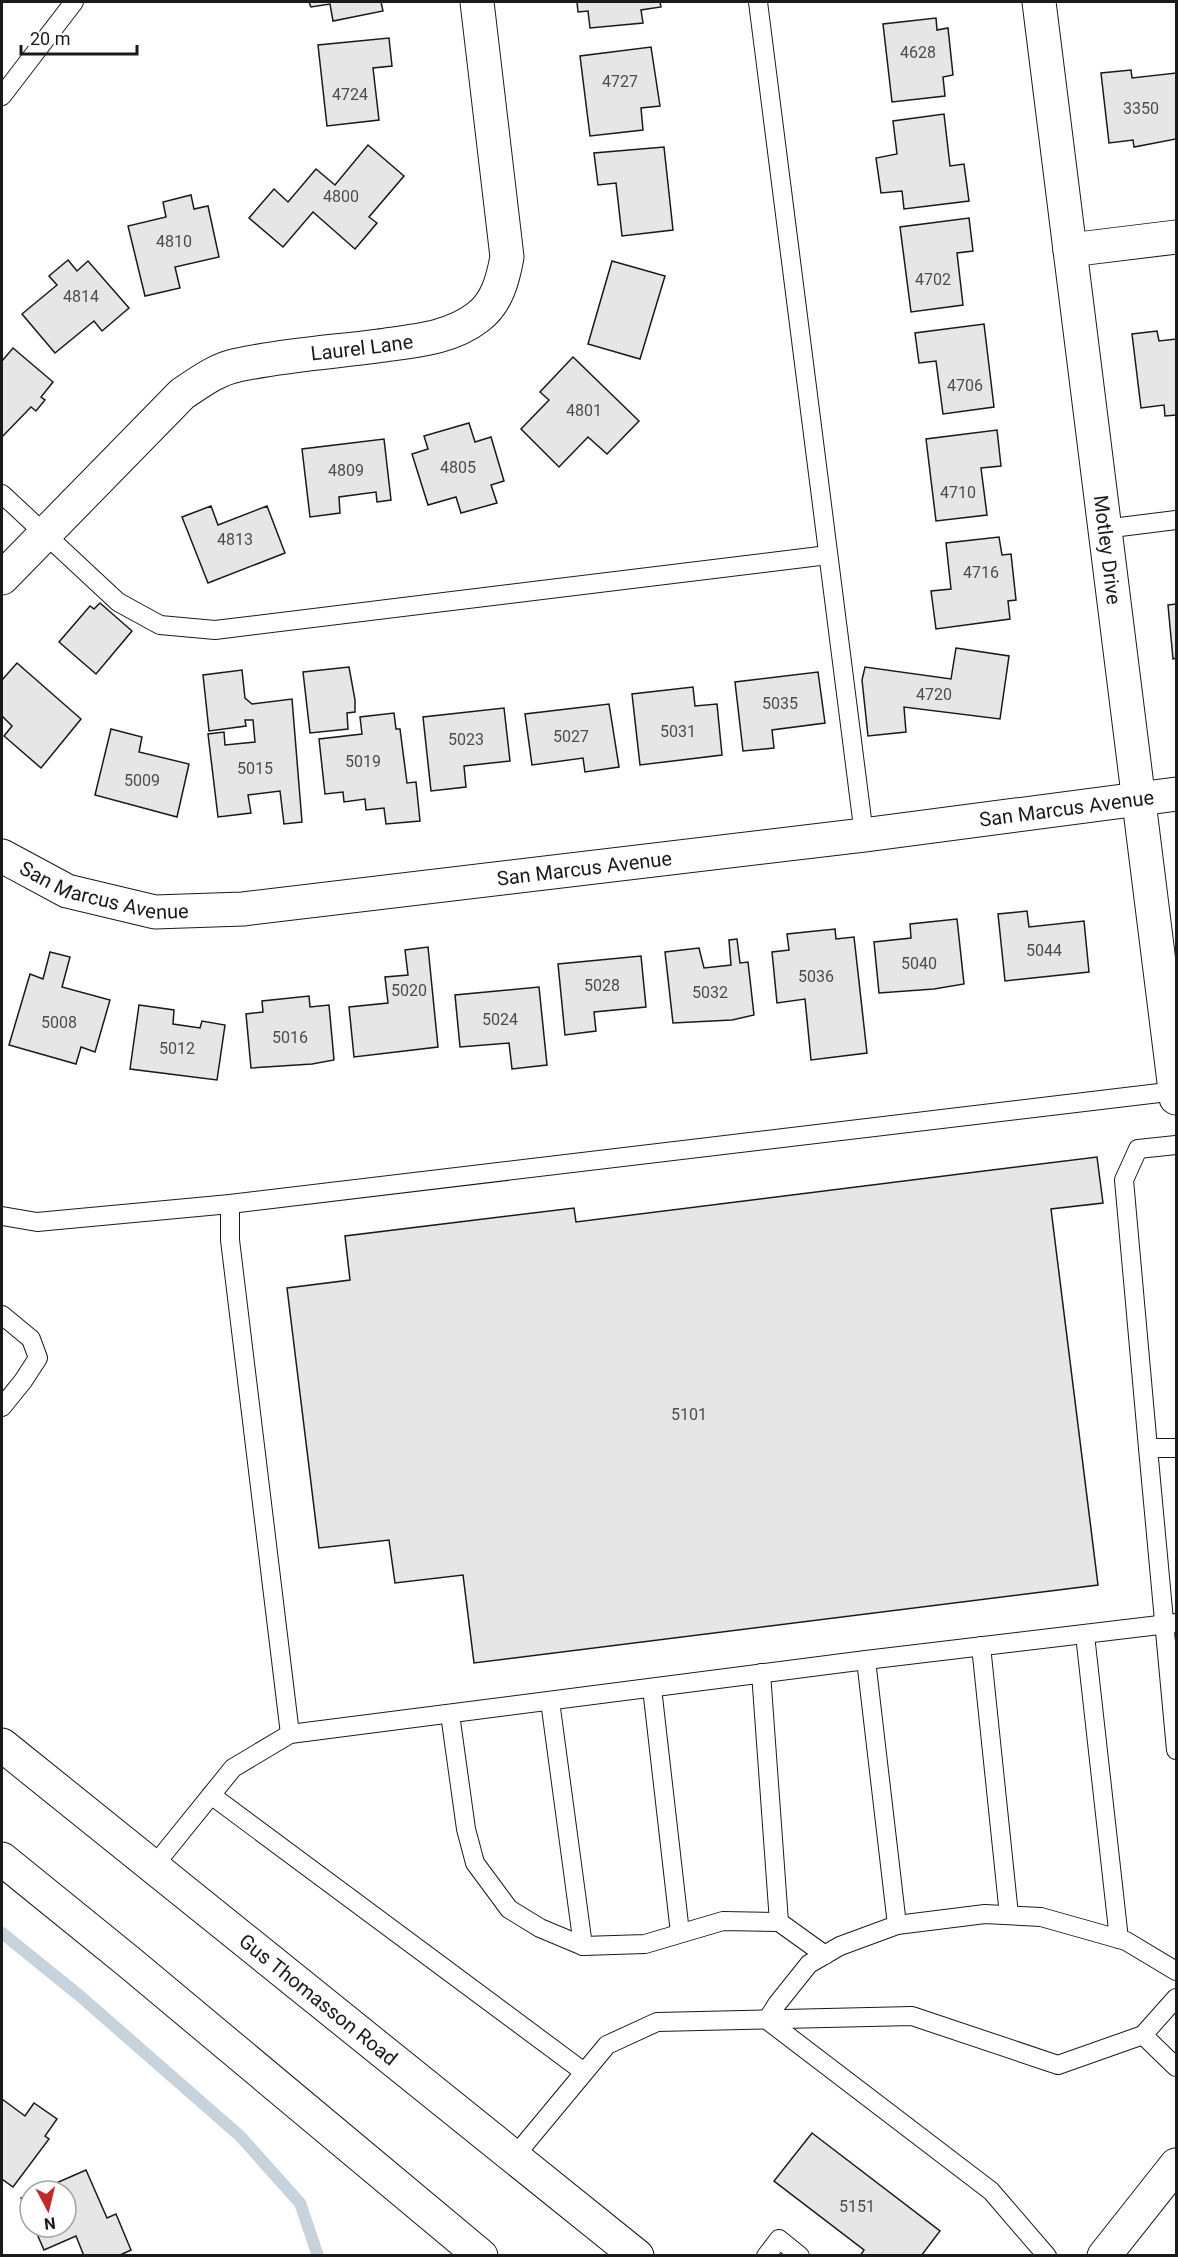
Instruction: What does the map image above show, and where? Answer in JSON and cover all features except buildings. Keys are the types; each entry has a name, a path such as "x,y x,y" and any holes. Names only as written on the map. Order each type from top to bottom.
{"street":[{"name":"Laurel Lane","path":"2,578 182,394 207,376 236,365 421,340 452,332 479,317 503,281 507,257 477,2"},
{"name":"Motley Drive","path":"1039,2 1176,1093"},
{"path":"1070,250 1176,237"},
{"name":"San Marcus Avenue","path":"2,855 68,891 155,912 243,909 864,835 1176,794"},
{"name":"Gus Thomasson Road","path":"2,1745 637,2256"},
{"path":"2,1859 481,2256"},
{"path":"1104,2256 1175,2171"}],"lane":[{"path":"2,96 74,2"},
{"path":"758,2 864,835"},
{"path":"2,494 118,602 160,625 215,630 828,555"},
{"path":"1104,529 1176,520"},
{"path":"2,1216 37,1222 230,1204 1176,1093"},
{"path":"1176,1145 1137,1149 1124,1180 1148,1448 1170,1624 1176,1750"},
{"path":"230,1204 230,1240 290,1734"},
{"path":"2,1315 31,1339 38,1358 2,1407"},
{"path":"1148,1448 1176,1448"},
{"path":"153,1867 233,1768 290,1734 760,1673 1170,1624"},
{"path":"1085,1635 1119,1939"},
{"path":"981,1646 1009,1915"},
{"path":"866,1660 897,1925"},
{"path":"760,1673 779,1922"},
{"path":"652,1688 680,1933"},
{"path":"549,1701 583,1946"},
{"path":"450,1714 466,1829 475,1863 509,1909 540,1928 583,1946 645,1944 723,1921 779,1922 825,1955"},
{"path":"211,1795 584,2072"},
{"path":"767,2020 809,1964 840,1946 897,1925 986,1914 1041,1917 1126,1941 1176,1971"},
{"path":"514,2157 607,2045 657,2022 912,2016 1058,2065 1143,2035 1176,1998"},
{"path":"767,2020 991,2191 1047,2256"},
{"path":"1143,2035 1176,2067"},
{"path":"766,2256 779,2239 800,2256"}],"waterway":[{"path":"2,1933 80,1996 240,2136 300,2203 318,2256"}]}
